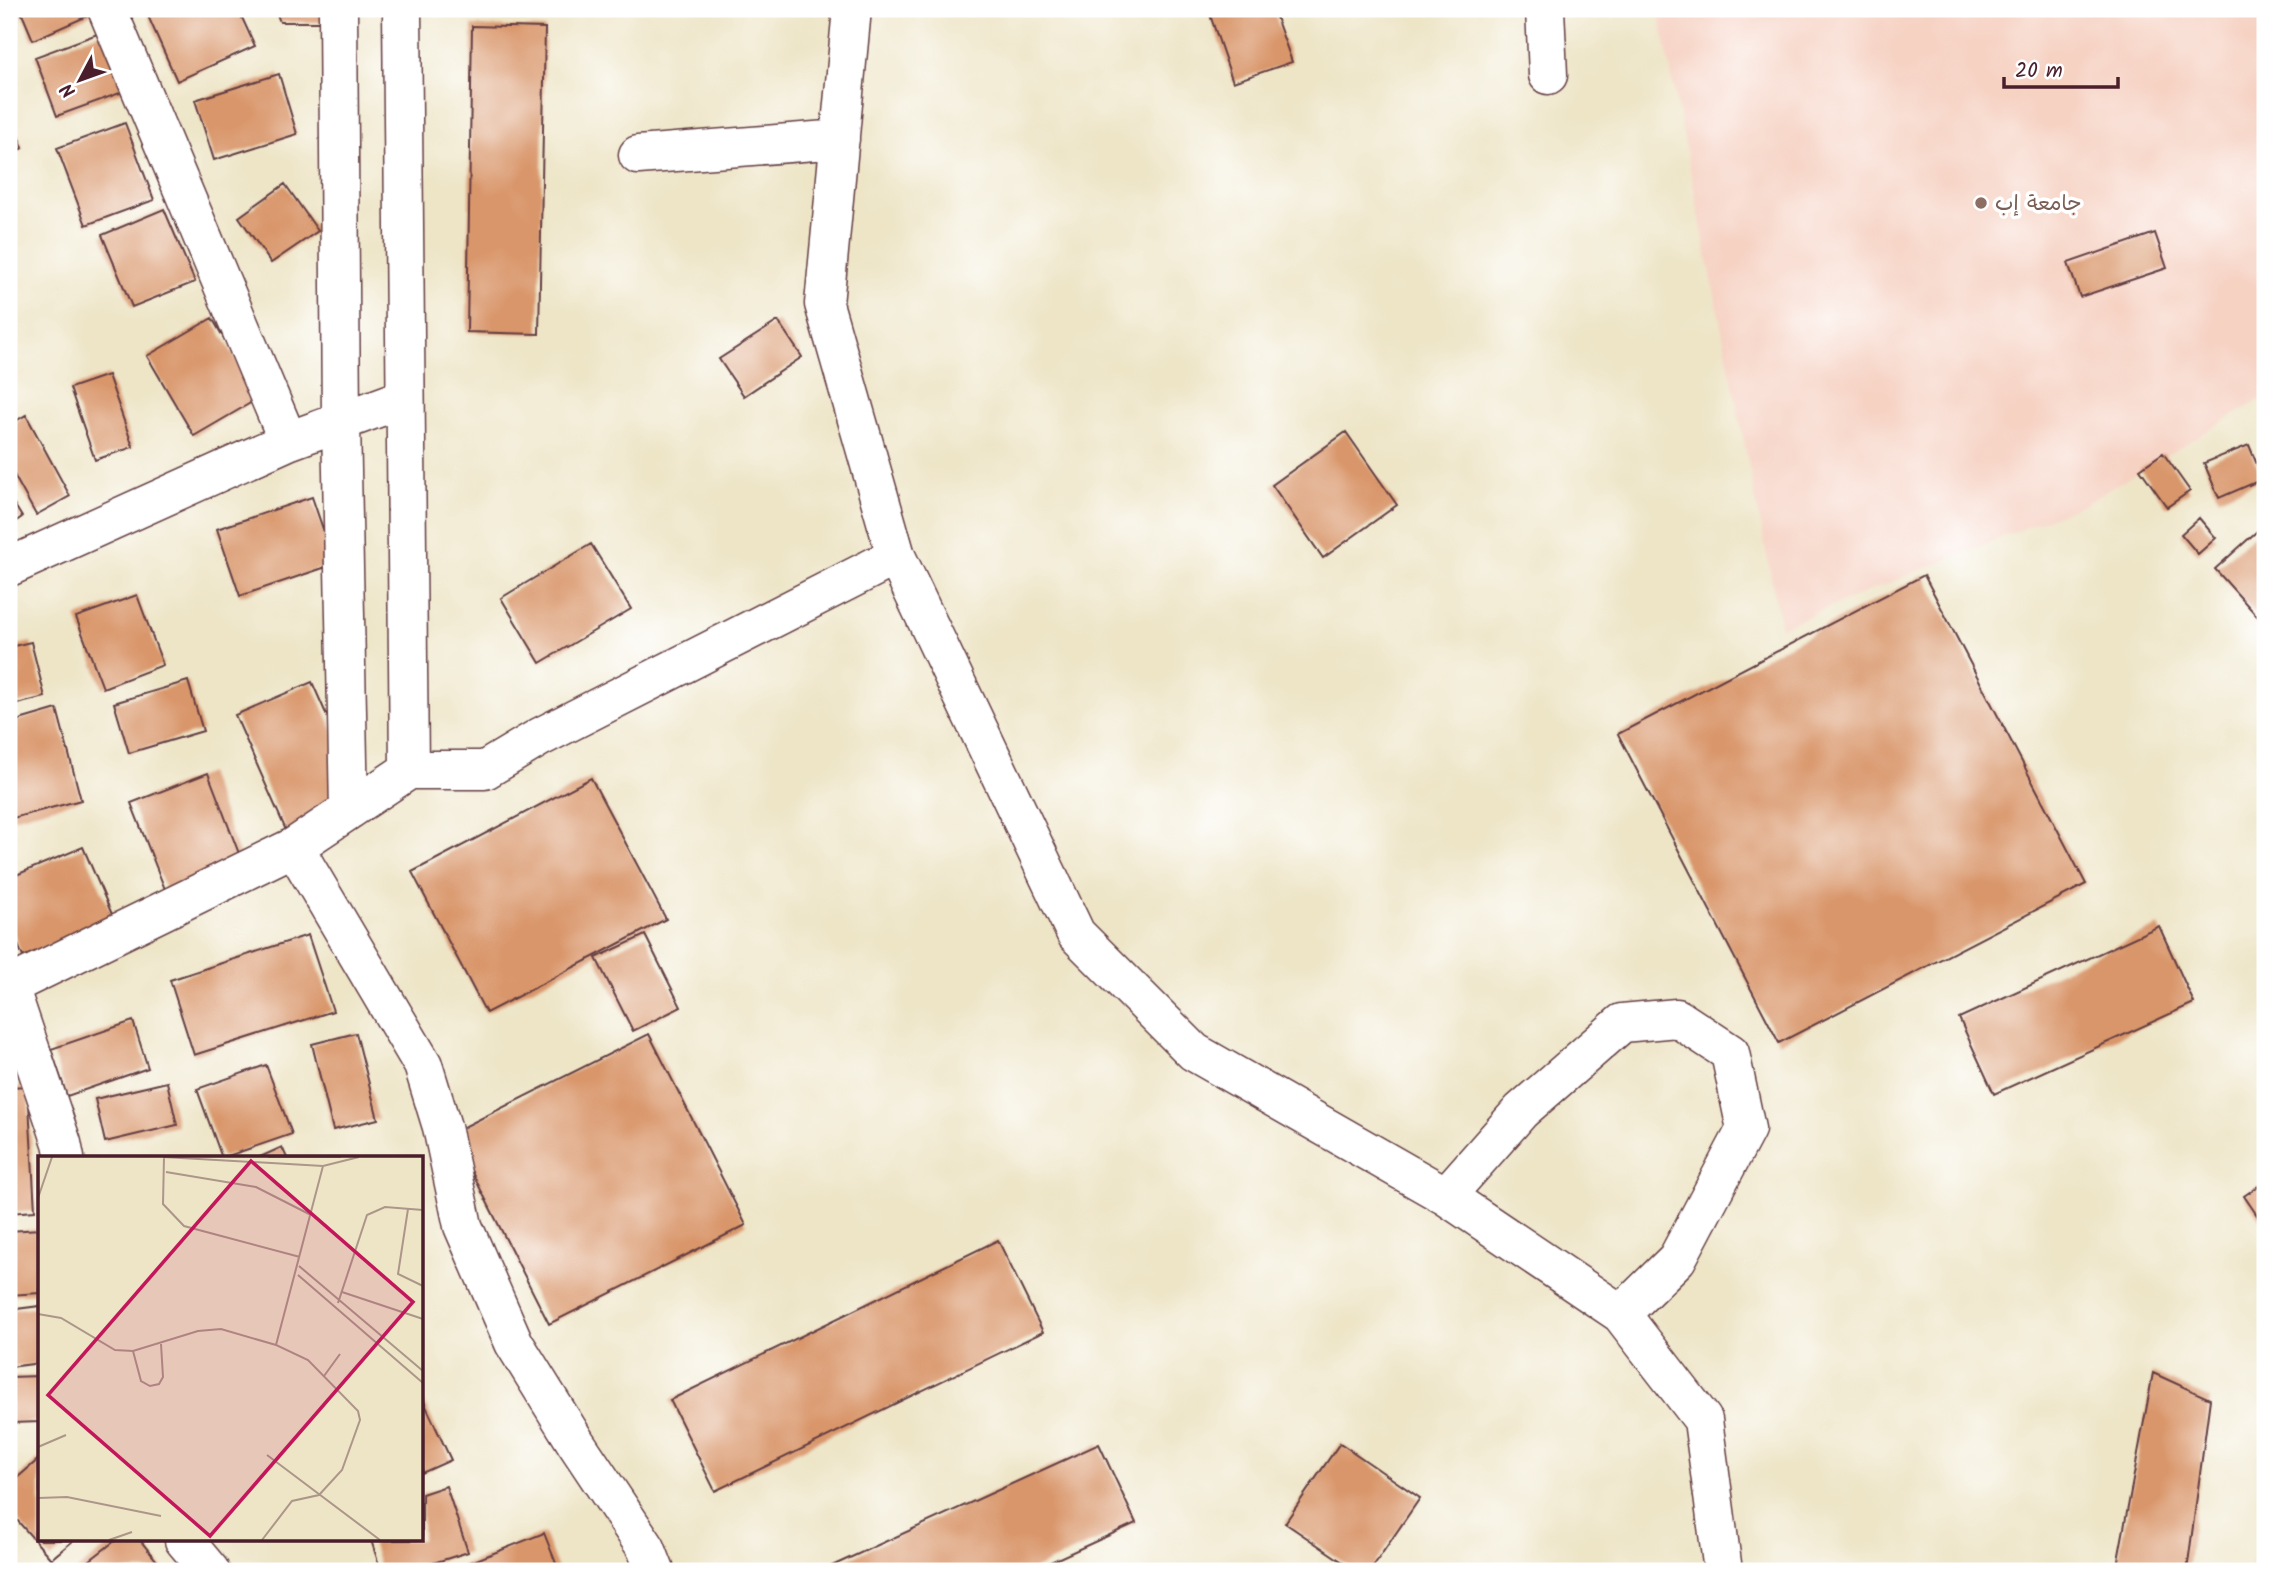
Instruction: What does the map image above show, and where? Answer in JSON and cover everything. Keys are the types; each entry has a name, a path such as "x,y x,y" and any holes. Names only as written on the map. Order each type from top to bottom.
{"street":[{"path":"107,9 288,442"},
{"path":"338,9 341,422 349,810"},
{"path":"402,9 409,770"},
{"path":"852,9 824,304 896,556 1076,934 1194,1052 1446,1196 1621,1314 1703,1420 1723,1571"},
{"path":"1545,9 1548,75"},
{"path":"638,155 840,139"},
{"path":"9,567 288,442 405,398"},
{"path":"65,1156 9,986 294,847 409,770 485,770 540,737 896,556"},
{"path":"294,847 423,1065 442,1127 463,1226 514,1343 646,1548 655,1571"},
{"path":"1446,1196 1521,1111 1622,1023 1677,1018 1730,1053 1746,1129 1677,1259 1621,1314"},
{"path":"186,1542 210,1571"}],"shaded area":[{"name":"جامعة إب","path":"1658,9 2265,9 2265,397 2084,504 1781,627"}],"building":[{"path":"20,9 98,9 99,11 33,40"},
{"path":"163,9 238,9 255,46 177,81 148,16"},
{"path":"275,9 326,9 325,22 280,22"},
{"path":"1208,9 1273,9 1292,62 1233,82"},
{"path":"472,26 545,28 539,334 467,332"},
{"path":"108,30 131,89 57,116 35,57"},
{"path":"279,74 297,134 214,160 195,100"},
{"path":"9,113 23,148 9,154"},
{"path":"125,123 154,200 86,225 57,148"},
{"path":"285,184 318,231 271,263 239,217"},
{"path":"164,209 195,282 132,307 102,235"},
{"path":"2155,233 2167,268 2080,297 2068,263"},
{"path":"212,318 259,398 194,436 147,356"},
{"path":"778,321 802,357 744,396 719,359"},
{"path":"108,375 133,447 95,460 70,388"},
{"path":"26,415 70,496 36,515 9,466 9,425"},
{"path":"1346,432 1397,505 1323,558 1272,485"},
{"path":"2249,445 2263,479 2219,498 2204,463"},
{"path":"2163,453 2190,491 2167,507 2140,469"},
{"path":"9,496 22,517 9,526"},
{"path":"312,497 335,564 240,596 217,529"},
{"path":"2199,518 2216,538 2198,554 2181,534"},
{"path":"2265,524 2265,625 2215,569"},
{"path":"591,544 631,609 540,663 501,598"},
{"path":"1924,575 2086,884 1779,1043 1618,734"},
{"path":"137,595 163,665 103,688 76,617"},
{"path":"31,642 45,697 9,706 9,647"},
{"path":"188,681 203,731 129,753 114,703"},
{"path":"312,682 369,811 292,844 235,715"},
{"path":"57,709 81,800 9,819 9,723"},
{"path":"208,773 248,877 172,907 131,803"},
{"path":"591,778 666,919 486,1013 412,872"},
{"path":"83,847 114,919 23,957 9,923 9,878"},
{"path":"2159,926 2194,1003 1994,1094 1959,1018"},
{"path":"308,935 333,1011 194,1055 170,980"},
{"path":"645,935 681,1007 633,1031 596,958"},
{"path":"133,1021 148,1068 67,1096 51,1049"},
{"path":"356,1033 378,1119 333,1130 312,1044"},
{"path":"649,1034 746,1225 549,1324 452,1133"},
{"path":"266,1065 292,1134 221,1156 197,1089"},
{"path":"167,1082 177,1125 105,1142 95,1099"},
{"path":"28,1086 35,1211 9,1213 9,1087"},
{"path":"282,1147 286,1156 262,1156"},
{"path":"2260,1185 2265,1193 2265,1227 2244,1196"},
{"path":"38,1229 38,1293 9,1295 9,1231"},
{"path":"998,1240 1043,1332 715,1491 670,1400"},
{"path":"38,1306 38,1363 9,1367 9,1310"},
{"path":"2153,1373 2210,1399 2187,1571 2116,1571"},
{"path":"38,1376 38,1422 11,1423 9,1377"},
{"path":"424,1402 451,1460 424,1472"},
{"path":"1340,1443 1420,1498 1370,1571 1356,1571 1285,1523"},
{"path":"1099,1444 1136,1523 1031,1571 821,1571"},
{"path":"38,1460 38,1542 72,1542 51,1559 9,1511 9,1485"},
{"path":"446,1486 468,1552 408,1571 381,1571 372,1542 424,1542 424,1493"},
{"path":"544,1533 559,1571 463,1571 461,1566"},
{"path":"113,1542 142,1542 165,1571 76,1571"}],"place":[{"name":"جامعة إب","path":"1981,203"}]}
